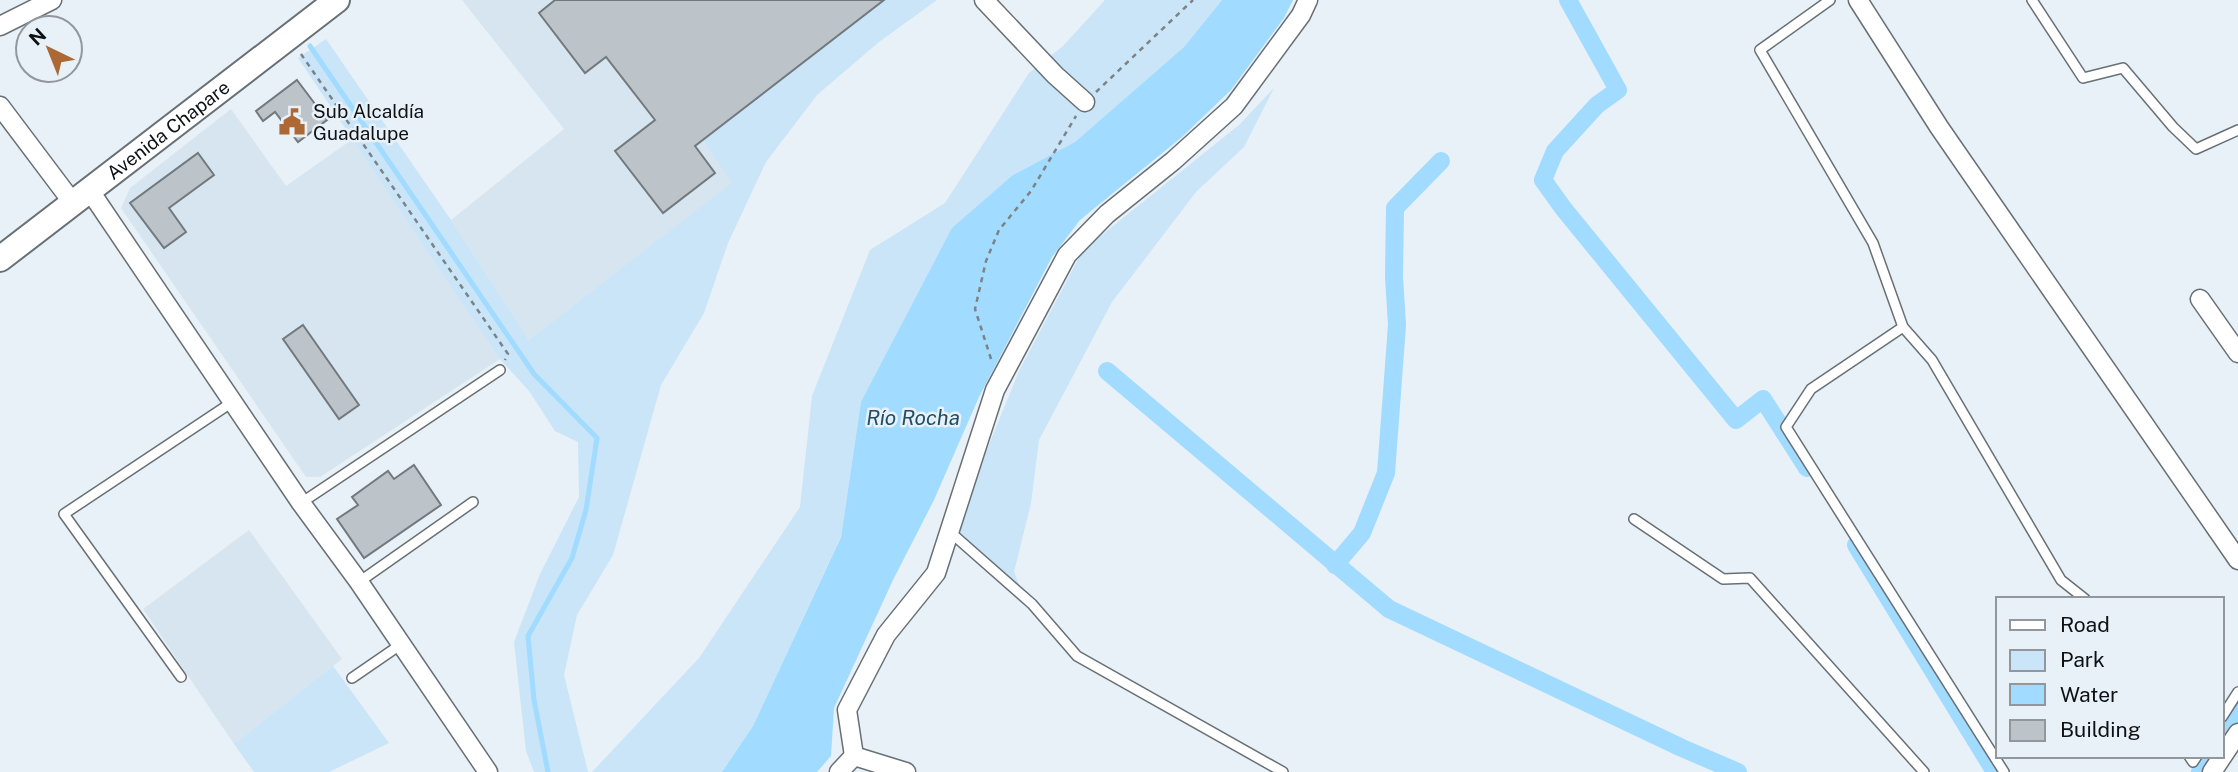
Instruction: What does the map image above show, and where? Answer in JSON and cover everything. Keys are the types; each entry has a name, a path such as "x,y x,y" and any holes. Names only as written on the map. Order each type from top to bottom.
{"main road":[{"name":"Avenida Chapare","path":"0,259 337,0"}],"street":[{"path":"0,26 52,0"},
{"path":"985,0 1085,103"},
{"path":"854,756 847,710 886,635 936,573 995,390 1067,255 1107,214 1173,161 1234,106 1301,15 1308,0"},
{"path":"1858,0 1939,127 2238,560"},
{"path":"0,106 82,197 234,401 301,503 359,582 488,772"},
{"path":"2200,299 2238,353"},
{"path":"2224,754 2238,733"},
{"path":"839,772 854,756"},
{"path":"854,756 906,772"}],"lane":[{"path":"1830,0 1760,50 1873,243 1903,327 1932,360 2061,580 2082,597"},
{"path":"2032,0 2083,78 2123,68 2196,149 2238,130"},
{"path":"1903,327 1811,388 1786,427 2004,772"},
{"path":"301,503 500,370"},
{"path":"181,677 64,514 234,401"},
{"path":"359,582 473,502"},
{"path":"1634,519 1723,579 1750,578 1923,772"},
{"path":"949,531 1032,604 1077,656 1283,772"},
{"path":"352,678 400,645"},
{"path":"2224,714 2238,692"}],"path":[{"path":"991,359 975,309 986,261 999,230 1031,191 1085,103 1193,0"},
{"path":"289,37 508,354 500,370"}],"shaded area":[{"path":"462,0 884,0 703,140 733,183 529,340 451,220 564,129"},
{"path":"231,109 286,186 354,138 500,359 320,477 306,477 121,208 130,188"},
{"path":"249,530 342,659 234,744 143,609"}],"green space":[{"path":"884,0 937,0 879,42 817,95 766,162 728,243 704,313 661,385 613,555 577,615 564,675 588,772 534,772 526,751 514,642 540,574 579,497 578,442 555,431 529,391 500,359 298,58 326,39 451,220 529,340 732,183 703,140"},
{"path":"1105,0 1222,0 1184,47 1075,142 1013,175 861,402 841,536 753,726 722,772 592,772 699,658 800,507 812,396 870,250 945,203 1029,73 1063,46"},
{"path":"1274,88 1244,147 1196,192 1112,302 1039,440 1031,503 1014,572 1020,587 959,533 986,452 1019,371 1083,250 1239,125"},
{"path":"333,666 389,743 329,772 254,772 234,744"}],"water":[{"name":"Río Rocha","path":"1222,0 1293,0 1284,18 1231,90 1182,137 1080,220 1052,257 979,397 934,500 893,580 834,708 831,756 817,772 722,772 753,726 841,537 861,402 952,228 1013,175 1075,142 1184,47"}],"building":[{"path":"555,0 884,0 695,146 715,173 663,213 615,151 655,120 606,57 585,73 539,13"},
{"path":"297,80 327,120 298,142 275,112 263,121 256,111"},
{"path":"198,153 214,175 169,208 186,232 164,248 130,203"},
{"path":"303,325 359,405 339,419 283,339"},
{"path":"414,465 441,505 364,558 337,519 358,505 352,497 388,471 394,479"}],"waterway":[{"path":"1568,0 1618,90 1597,105 1555,151 1543,180 1736,420 1763,399 1807,468"},
{"path":"310,46 534,374 597,438 586,510 572,558 528,636 534,700 548,772"},
{"path":"1335,565 1362,533 1386,473 1397,325 1394,277 1395,208 1441,161"},
{"path":"1107,371 1389,609 1738,772"},
{"path":"1856,545 1995,772"},
{"path":"2224,734 2238,712"},
{"path":"2200,772 2209,758"}],"place":[{"name":"Sub Alcaldía Guadalupe","path":"292,122"}]}
